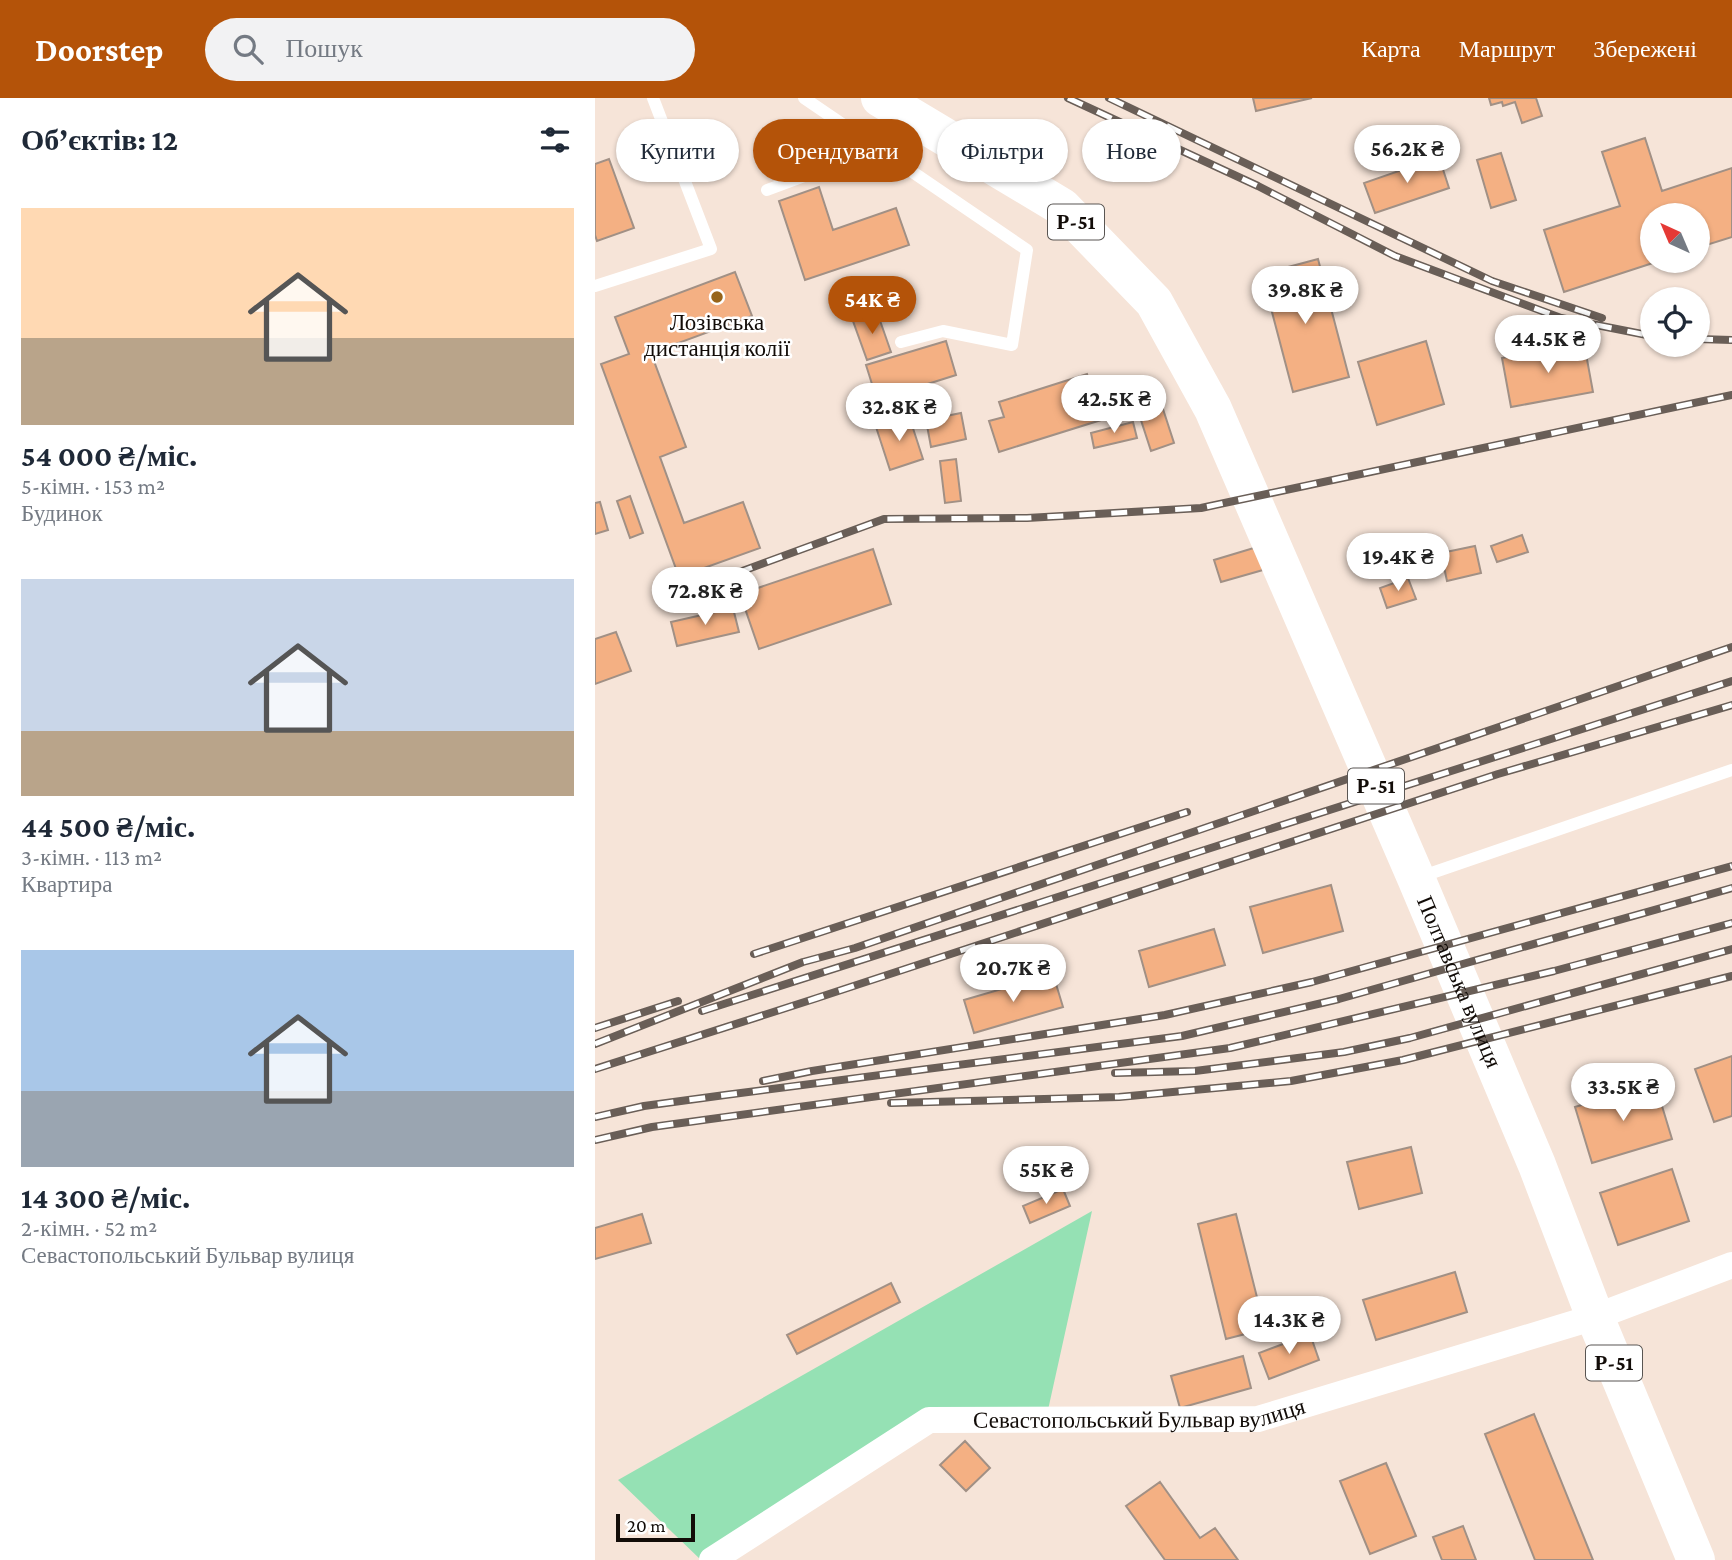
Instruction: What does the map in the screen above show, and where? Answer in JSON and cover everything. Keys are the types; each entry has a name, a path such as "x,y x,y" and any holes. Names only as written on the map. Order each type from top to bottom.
{"main road":[{"name":"Полтавська вулиця","path":"880,98 1062,207 1154,302 1213,408 1416,878 1537,1165 1595,1317 1696,1560"}],"street":[{"name":"Севастопольський Бульвар вулиця","path":"712,1560 929,1420 1258,1419 1595,1317 1732,1265"}],"lane":[{"path":"595,286 711,249 653,98"},
{"path":"804,98 1027,250 1011,345 943,331 901,342"},
{"path":"767,190 818,171 832,118"},
{"path":"1416,878 1732,771"}],"green space":[{"path":"1092,1211 1046,1419 929,1420 701,1560 618,1480"}],"building":[{"path":"1253,98 1312,98 1256,111"},
{"path":"1489,98 1536,98 1542,116 1522,123 1515,102 1503,106 1502,102 1491,105"},
{"path":"1645,138 1662,191 1732,168 1732,237 1710,244 1710,203 1640,203 1640,267 1564,292 1544,230 1620,206 1602,152"},
{"path":"1501,153 1516,200 1491,208 1477,160"},
{"path":"1439,157 1449,188 1375,213 1364,183"},
{"path":"609,159 634,228 597,241 595,235 595,164"},
{"path":"819,187 833,230 896,208 909,245 805,280 779,201"},
{"path":"1318,259 1349,377 1293,392 1262,274"},
{"path":"735,272 752,316 651,353 686,447 660,457 684,523 743,502 760,548 679,577 601,364 629,354 615,317"},
{"path":"877,312 891,352 867,360 853,321"},
{"path":"946,341 956,375 877,400 866,365"},
{"path":"1426,341 1444,404 1377,425 1358,362"},
{"path":"1584,343 1593,392 1511,407 1502,358"},
{"path":"1087,374 1091,389 1123,379 1133,410 999,452 989,421 1004,417 999,402"},
{"path":"1162,406 1174,443 1151,451 1139,414"},
{"path":"961,413 966,439 931,447 926,420"},
{"path":"909,416 923,459 890,470 876,427"},
{"path":"1133,422 1137,438 1094,448 1091,433"},
{"path":"956,459 961,501 945,503 940,461"},
{"path":"630,496 643,533 630,538 617,501"},
{"path":"600,502 608,530 595,534 595,503"},
{"path":"1522,535 1528,552 1497,562 1491,546"},
{"path":"1475,546 1481,573 1447,581 1441,553"},
{"path":"1257,547 1263,570 1221,582 1214,560"},
{"path":"873,549 891,604 759,649 740,594"},
{"path":"1408,578 1416,599 1387,608 1380,588"},
{"path":"733,608 739,632 677,646 671,622"},
{"path":"616,632 631,671 595,684 595,639"},
{"path":"1331,885 1343,931 1263,953 1250,907"},
{"path":"1214,929 1225,965 1149,987 1139,951"},
{"path":"1053,974 1063,1007 974,1033 964,1000"},
{"path":"1732,1056 1732,1116 1714,1122 1695,1069"},
{"path":"1655,1083 1672,1139 1592,1163 1575,1107"},
{"path":"1411,1147 1422,1193 1359,1209 1347,1162"},
{"path":"1672,1169 1689,1221 1618,1245 1600,1193"},
{"path":"1063,1189 1070,1206 1030,1223 1023,1206"},
{"path":"642,1214 651,1243 595,1259 595,1228"},
{"path":"1236,1214 1265,1329 1226,1339 1198,1224"},
{"path":"1455,1272 1467,1312 1376,1340 1363,1300"},
{"path":"891,1283 900,1302 797,1354 787,1335"},
{"path":"1310,1334 1319,1360 1269,1379 1259,1353"},
{"path":"1243,1356 1251,1388 1180,1408 1171,1376"},
{"path":"1534,1414 1593,1560 1535,1560 1485,1434"},
{"path":"965,1441 990,1468 966,1491 940,1465"},
{"path":"1386,1463 1416,1536 1370,1554 1340,1481"},
{"path":"1160,1482 1200,1538 1215,1528 1238,1560 1165,1560 1126,1506"},
{"path":"1463,1526 1476,1560 1442,1560 1433,1537"}],"railway":[{"path":"1068,98 1258,186 1395,256 1561,318 1640,334"},
{"path":"1109,98 1492,281 1602,318"},
{"path":"1710,339 1732,340"},
{"path":"737,573 884,519 1027,518 1201,508 1732,395"},
{"path":"595,1044 803,962 855,948 1732,647"},
{"path":"702,1011 1732,681"},
{"path":"595,1069 1498,774 1732,705"},
{"path":"754,954 1187,812"},
{"path":"763,1081 1165,1015 1312,982 1732,866"},
{"path":"595,1117 644,1106 1182,1036 1339,999 1732,888"},
{"path":"595,1140 652,1127 1230,1048 1554,971 1732,923"},
{"path":"1115,1073 1195,1071 1344,1052 1410,1038 1732,949"},
{"path":"891,1103 1119,1097 1291,1081 1403,1060 1732,976"},
{"path":"595,1028 678,1001"}],"place":[{"name":"Лозівська дистанція колії","path":"717,297"}]}
